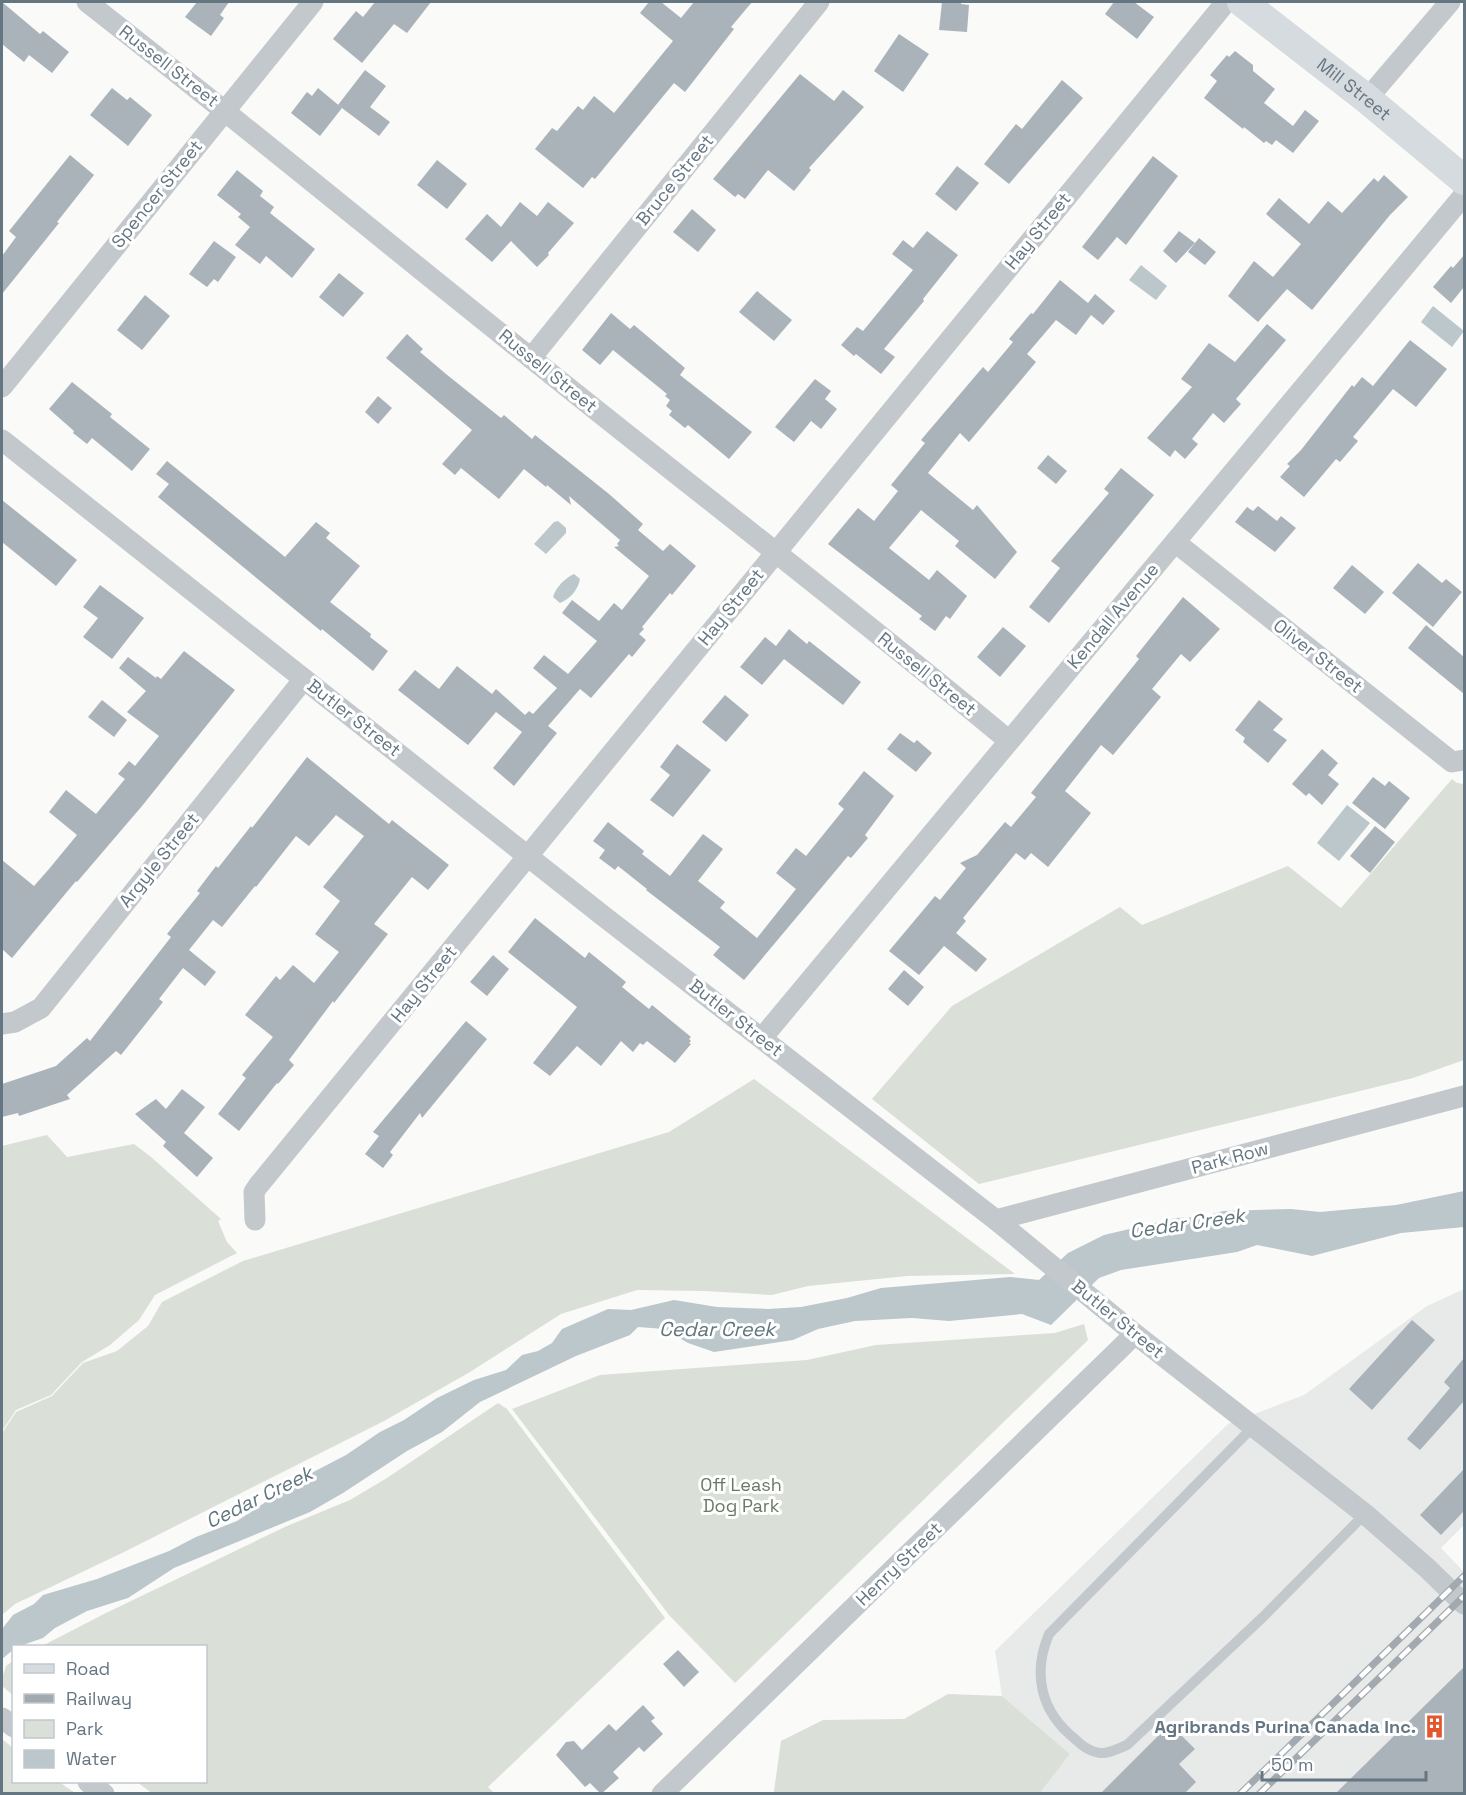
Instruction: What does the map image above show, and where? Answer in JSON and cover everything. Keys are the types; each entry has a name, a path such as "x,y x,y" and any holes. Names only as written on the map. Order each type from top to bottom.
{"main road":[{"name":"Mill Street","path":"1242,2 1367,99 1464,180"}],"street":[{"name":"Russell Street","path":"87,2 225,110 1008,740"},
{"name":"Spencer Street","path":"2,387 313,2"},
{"name":"Bruce Street","path":"531,358 819,2"},
{"name":"Hay Street","path":"255,1220 254,1192 1226,2"},
{"path":"1367,99 1450,2"},
{"name":"Kendall Avenue","path":"762,1038 1464,195"},
{"name":"Butler Street","path":"2,440 528,856 996,1220 1136,1334 1365,1514 1428,1568 1464,1604"},
{"name":"Oliver Street","path":"1175,542 1452,762 1464,760"},
{"name":"Argyle Street","path":"2,1024 15,1022 41,1008 304,679"},
{"name":"Park Row","path":"996,1220 1464,1096"},
{"name":"Henry Street","path":"662,1794 1136,1334"},
{"path":"89,1783 104,1794"}],"lane":[{"path":"1254,1426 1049,1634 1039,1663 1043,1695 1056,1721 1083,1746 1099,1753 1127,1745 1263,1617 1365,1514"}],"shaded area":[{"path":"1464,1289 1464,1525 1441,1548 1464,1572 1464,1793 1040,1793 1070,1754 1002,1696 995,1651 1228,1424 1304,1395 1427,1306"}],"green space":[{"path":"1452,779 1464,784 1464,1060 1413,1078 979,1184 872,1099 952,1006 1120,907 1142,925 1288,866 1341,908"},
{"path":"754,1079 1015,1274 907,1276 808,1286 772,1295 637,1290 561,1314 470,1372 384,1421 122,1553 15,1604 2,1615 2,1433 16,1412 52,1396 83,1363 117,1351 148,1326 162,1302 243,1261 669,1132"},
{"path":"47,1135 67,1157 134,1144 221,1219 218,1221 227,1242 237,1253 155,1295 139,1320 110,1345 82,1362 51,1395 16,1410 2,1431 2,1146"},
{"name":"Off Leash Dog Park","path":"1084,1324 1088,1340 735,1683 669,1615 512,1409 600,1375 807,1360 876,1345 1055,1333"},
{"path":"498,1403 507,1409 665,1618 488,1787 494,1793 153,1794 138,1783 207,1783 207,1645 44,1645 287,1526 350,1500 387,1478"},
{"path":"12,1662 12,1694 2,1686 6,1666"},
{"path":"948,1694 1002,1696 1070,1754 1040,1793 775,1793 781,1741 823,1720 904,1719"},
{"path":"2,1739 12,1747 12,1783 60,1783 75,1793 2,1793"}],"water":[{"path":"1141,265 1167,286 1156,300 1129,280"},
{"path":"1433,306 1464,331 1452,347 1421,322"},
{"path":"558,521 566,528 566,533 546,554 534,544 554,522"},
{"path":"574,574 580,579 577,587 570,597 560,603 553,597 554,593 561,583"},
{"path":"1347,805 1370,823 1339,861 1317,843"},
{"name":"Cedar Creek","path":"1464,1191 1464,1227 1401,1233 1312,1256 1257,1245 1237,1252 1121,1270 1099,1278 1051,1325 1022,1314 949,1321 912,1318 855,1321 818,1329 793,1340 714,1352 688,1343 664,1329 638,1327 630,1335 576,1356 480,1402 442,1432 407,1451 310,1512 174,1568 128,1598 87,1611 55,1628 43,1638 23,1645 12,1645 12,1651 2,1659 2,1629 13,1615 34,1604 43,1595 97,1579 237,1521 302,1478 346,1455 437,1398 474,1380 506,1370 522,1355 538,1351 552,1343 562,1329 608,1309 631,1310 674,1300 717,1307 768,1309 801,1307 847,1298 881,1288 1010,1277 1039,1280 1068,1253 1104,1235 1176,1218 1202,1217 1223,1211 1291,1209 1320,1212 1396,1205"}],"building":[{"path":"2,2 40,34 43,31 69,52 52,73 29,55 24,62 2,44"},
{"path":"197,2 229,2 220,15 224,18 211,36 185,17"},
{"path":"375,2 431,2 407,33 394,24 362,63 333,39 356,11 363,17"},
{"path":"649,2 661,2 681,18 694,2 752,2 731,27 734,29 685,92 674,83 595,179 592,177 583,188 535,149 552,128 557,131 578,106 583,110 594,96 614,113 673,41 640,13"},
{"path":"942,2 961,2 961,4 969,5 967,32 939,30"},
{"path":"1114,2 1134,2 1154,17 1137,39 1105,14"},
{"path":"899,34 929,54 903,92 874,71"},
{"path":"1235,51 1253,65 1253,71 1275,89 1264,103 1293,126 1305,110 1319,121 1293,153 1276,140 1272,145 1266,141 1264,143 1204,98 1217,81 1210,75 1227,55 1229,57"},
{"path":"365,70 386,86 370,107 390,122 379,136 338,105"},
{"path":"800,74 834,101 843,90 864,107 809,168 811,170 794,191 768,170 745,199 738,194 735,197 713,179"},
{"path":"1062,80 1083,98 1009,184 984,164 1016,124 1022,129"},
{"path":"112,88 127,100 130,97 152,115 128,146 90,115"},
{"path":"318,88 342,108 320,136 291,113 307,92 312,96"},
{"path":"70,155 94,175 2,294 2,256 16,237 9,231"},
{"path":"1153,156 1178,176 1126,245 1117,237 1098,260 1082,247"},
{"path":"437,160 467,184 447,209 417,185"},
{"path":"957,166 979,183 956,211 935,194"},
{"path":"237,170 263,191 260,196 274,207 270,213 315,249 292,278 266,256 260,264 235,245 250,227 238,217 241,214 217,195"},
{"path":"1384,175 1408,197 1390,215 1312,310 1287,289 1258,322 1228,296 1254,261 1273,277 1301,244 1266,214 1279,198 1309,224 1328,201 1342,213 1374,178 1378,182"},
{"path":"520,202 537,216 548,202 574,223 537,267 511,241 492,262 465,239 487,214 501,227"},
{"path":"692,209 716,230 698,252 673,232"},
{"path":"927,231 958,255 884,349 895,357 881,374 841,345 857,327 863,331 913,270 892,254 903,240 913,248"},
{"path":"1179,231 1195,243 1176,263 1163,251"},
{"path":"1199,238 1216,252 1205,265 1188,252"},
{"path":"214,241 236,257 218,282 214,279 207,287 189,274"},
{"path":"1464,255 1464,287 1451,303 1433,287"},
{"path":"339,273 364,293 343,317 319,297"},
{"path":"1060,280 1088,303 1095,294 1115,311 1103,325 1091,315 1076,335 1056,320 1027,354 1036,362 969,442 960,433 928,473 973,510 977,505 1017,552 995,579 955,546 959,541 921,510 889,548 929,580 937,570 967,596 950,619 946,616 935,631 919,619 922,616 828,544 858,508 874,521 898,491 891,485 925,443 921,440 983,367 988,372 1013,342 1009,339 1031,313 1033,314"},
{"path":"757,291 792,320 774,341 739,312"},
{"path":"145,295 170,316 142,350 117,330"},
{"path":"611,313 630,329 634,325 685,368 680,375 752,432 729,459 688,425 685,428 669,415 672,411 666,406 670,400 665,396 667,394 613,350 600,365 582,350"},
{"path":"1267,324 1286,340 1236,399 1241,404 1224,423 1213,413 1192,439 1198,444 1185,459 1175,450 1170,457 1147,438 1192,387 1181,379 1209,343 1235,362"},
{"path":"407,334 423,349 420,352 501,418 504,415 532,439 535,435 609,494 643,524 638,530 663,551 670,544 696,566 642,627 644,629 639,634 646,640 632,657 629,654 591,698 580,689 548,726 557,733 514,786 493,768 522,732 496,712 468,745 398,690 415,670 439,689 457,666 492,694 496,689 525,715 529,711 533,714 557,688 533,668 544,655 568,674 597,641 562,613 572,600 599,621 614,603 622,610 649,576 614,547 619,546 617,544 620,540 569,496 571,505 524,469 499,499 461,468 455,475 442,464 472,430 386,358"},
{"path":"1410,340 1447,369 1416,407 1393,389 1353,437 1358,441 1340,462 1336,459 1304,497 1280,477 1290,466 1287,464 1301,450 1352,385 1354,387 1362,377 1373,386"},
{"path":"815,379 831,391 825,399 837,409 821,429 811,421 794,442 775,427"},
{"path":"72,382 150,449 132,471 92,438 87,444 49,409"},
{"path":"378,396 392,408 378,424 365,412"},
{"path":"1048,455 1067,471 1056,484 1037,468"},
{"path":"167,461 285,557 316,522 330,533 326,538 360,566 330,602 371,634 370,637 388,651 373,671 158,497 169,484 156,474"},
{"path":"1121,468 1154,495 1049,623 1029,607 1060,568 1051,561 1109,493 1104,489"},
{"path":"2,500 77,560 56,586 2,542"},
{"path":"1258,506 1277,521 1281,516 1296,528 1275,552 1235,522 1247,507 1253,511"},
{"path":"1418,563 1442,583 1446,579 1462,592 1433,627 1392,593"},
{"path":"1352,565 1384,592 1365,614 1333,588"},
{"path":"100,585 144,618 112,659 83,637 98,618 83,607"},
{"path":"1183,597 1220,629 1190,662 1181,654 1152,689 1161,697 1113,755 1101,745 1065,791 1091,813 1048,867 1031,853 1025,860 1016,853 963,918 966,921 956,933 987,959 976,972 944,946 919,975 889,951 935,896 940,900 966,868 960,863 977,855 1005,822 1011,827 1036,797 1031,793 1139,659 1136,656"},
{"path":"1426,625 1464,657 1464,694 1408,648"},
{"path":"1003,627 1026,646 1000,677 977,657"},
{"path":"789,629 807,644 809,641 861,682 843,705 784,659 762,685 740,667 765,637 776,646"},
{"path":"184,651 235,690 142,806 12,958 2,949 2,860 34,886 49,869 77,835 49,812 66,790 96,814 125,779 118,774 129,761 135,766 159,736 127,712 146,691 119,668 128,657 156,678 157,676 161,679"},
{"path":"725,695 749,715 726,742 702,722"},
{"path":"102,700 127,720 114,737 88,717"},
{"path":"1259,700 1283,719 1273,730 1287,740 1268,763 1243,742 1245,738 1235,730"},
{"path":"900,733 914,743 917,740 932,753 916,772 887,749"},
{"path":"677,744 711,770 673,817 650,800 670,775 660,767"},
{"path":"1322,749 1338,763 1328,775 1339,784 1322,805 1309,793 1306,796 1292,784"},
{"path":"307,757 389,824 392,820 449,865 428,890 412,877 374,924 388,934 334,1003 333,1001 289,1060 294,1065 239,1131 218,1114 246,1078 242,1075 273,1037 245,1015 276,976 280,980 293,965 314,983 339,952 315,934 340,901 323,887 364,836 336,815 309,846 296,836 222,927 213,920 189,950 216,972 205,986 183,968 159,999 163,1002 121,1055 116,1051 67,1095 70,1099 19,1116 18,1113 2,1117 2,1084 56,1066 87,1038 90,1041 171,937 167,934 200,893 197,891 216,866 218,868 251,826 252,828"},
{"path":"864,771 894,796 865,835 868,838 851,858 848,856 744,980 713,955 720,947 618,866 615,870 599,858 605,850 593,841 608,822 644,851 642,854 670,876 703,834 723,849 698,881 725,902 720,908 757,938 796,889 776,873 796,848 806,856 844,809 838,804"},
{"path":"1373,777 1385,786 1389,781 1410,798 1385,829 1352,803"},
{"path":"1375,826 1395,842 1370,873 1350,856"},
{"path":"535,918 585,958 589,952 626,982 622,987 649,1009 652,1005 691,1037 689,1043 691,1044 675,1063 647,1041 643,1045 640,1043 633,1052 621,1041 601,1066 577,1046 550,1076 533,1063 577,1007 508,952"},
{"path":"493,955 509,969 487,996 470,982"},
{"path":"904,970 924,987 908,1006 888,989"},
{"path":"466,1021 487,1039 422,1118 420,1113 390,1152 393,1155 383,1168 365,1154 379,1136 373,1132"},
{"path":"182,1089 205,1107 184,1133 213,1158 197,1177 163,1146 166,1142 135,1114 156,1099 166,1109"},
{"path":"1412,1320 1435,1340 1372,1410 1349,1389"},
{"path":"1464,1358 1464,1401 1420,1450 1407,1439 1450,1388 1444,1382"},
{"path":"1464,1469 1464,1511 1441,1535 1420,1515"},
{"path":"678,1650 699,1672 684,1687 663,1664"},
{"name":"Agribrands Purina Canada Inc.","path":"1464,1667 1464,1794 1335,1794"},
{"path":"643,1705 655,1718 651,1721 663,1734 644,1752 639,1747 613,1772 619,1778 601,1794 590,1783 585,1787 556,1755 566,1742 574,1741 582,1750 609,1724 616,1731"},
{"name":"Agribrands Purina Canada Inc.","path":"1170,1724 1195,1749 1179,1764 1196,1782 1184,1794 1100,1794"}],"railway":[{"path":"1240,1794 1464,1576"},
{"path":"1259,1794 1464,1596"}],"place":[{"name":"Agribrands Purina Canada Inc.","path":"1434,1727"}]}
